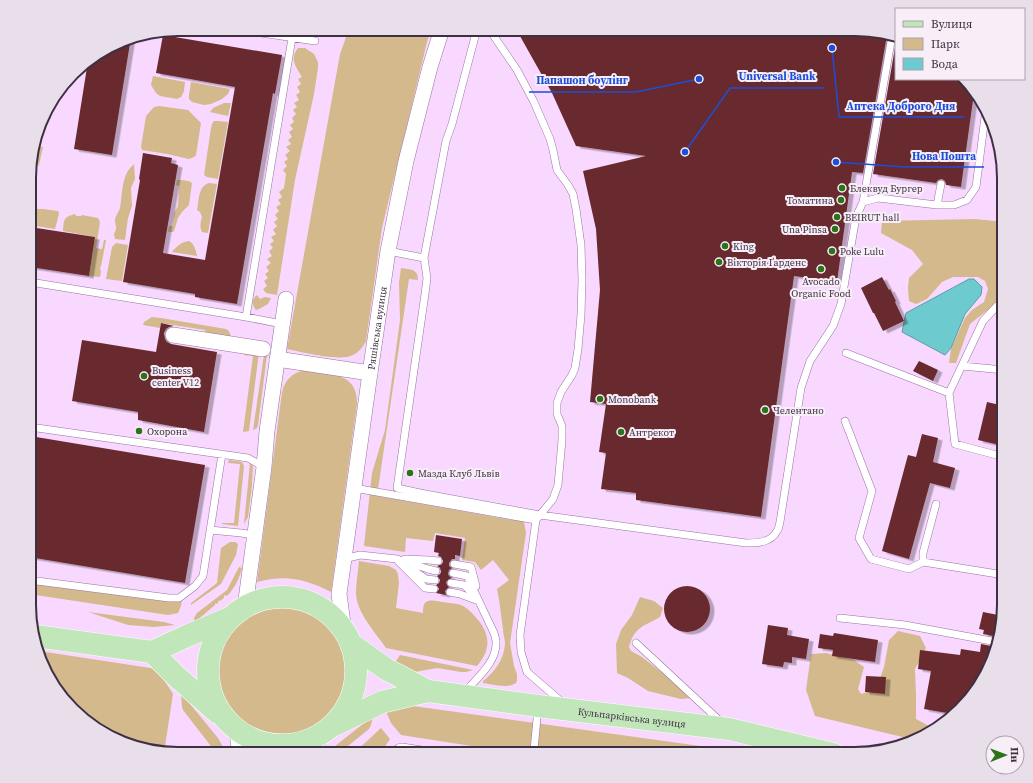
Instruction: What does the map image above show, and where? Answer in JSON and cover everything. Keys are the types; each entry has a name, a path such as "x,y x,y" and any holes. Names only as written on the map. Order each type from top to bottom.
{"main road":[{"path":"40,637 152,652 262,600 280,597 299,599 316,606 332,616 347,637 354,658 356,673 354,688 349,702 341,715 319,739"},
{"path":"237,612 216,636 209,658 208,681 215,703 237,736"},
{"name":"Кульпарківська вулиця","path":"347,637 386,669 428,691 729,729 804,747"},
{"path":"152,652 237,736"},
{"name":"Кульпарківська вулиця","path":"237,736 270,745 287,745 319,739 382,702 428,691"}],"street":[{"name":"Ряшівська вулиця","path":"347,637 340,594 388,251 406,161 430,66 440,36"},
{"path":"237,612 254,535 286,298"},
{"path":"173,335 263,349"},
{"path":"278,359 370,373"}],"lane":[{"path":"279,36 315,41"},
{"path":"396,491 427,278 424,258 446,141 452,124 475,36"},
{"path":"494,36 517,70 534,102 553,150 557,170 568,184 573,194 581,245 581,315 578,349 575,368 561,392 557,403 557,414 562,426 558,485 553,499 538,517 520,635 521,652 527,672 571,710"},
{"path":"246,317 292,38"},
{"path":"354,488 396,491 538,517 746,543 758,543 769,540 777,532 780,522 800,388 810,361 833,326 841,304 856,217 863,202 891,41"},
{"path":"863,202 878,198 937,205 954,205 967,200 976,187 985,121"},
{"path":"937,205 941,184"},
{"path":"388,251 424,258"},
{"path":"36,283 282,324"},
{"path":"997,306 983,321 949,393 955,444 997,455"},
{"path":"846,353 949,393"},
{"path":"962,366 997,369"},
{"path":"845,421 872,491 859,538 871,559 909,569 923,562 997,574"},
{"path":"36,428 248,458 264,467"},
{"path":"36,581 179,598 195,586 203,576 222,454"},
{"path":"923,562 923,553 936,504"},
{"path":"210,530 254,535"},
{"path":"344,559 360,555 438,562"},
{"path":"397,559 436,571"},
{"path":"397,559 426,579 435,580"},
{"path":"397,559 425,588 434,589"},
{"path":"454,564 471,567 480,602"},
{"path":"453,574 467,576 494,633 496,641 492,660 461,696"},
{"path":"451,583 464,585 480,602"},
{"path":"450,592 460,594 480,602"},
{"path":"840,618 905,626 992,641"},
{"path":"636,642 729,729"},
{"path":"534,747 538,706"}],"green space":[{"path":"346,36 429,36 382,228 366,341 361,349 353,355 347,357 330,357 287,349 340,54"},
{"path":"298,48 305,48 314,54 318,62 318,68 314,94 295,180 277,295 266,293 263,289 267,286 264,281 268,278 265,274 269,271 266,267 271,263 267,259 272,256 269,251 273,248 270,244 274,241 271,237 276,234 273,230 277,226 274,222 278,219 275,215 279,211 276,207 281,204 278,200 282,197 279,192 284,188 286,174 283,170 287,166 284,162 288,159 285,155 290,151 286,147 291,144 288,140 292,137 289,132 293,129 290,125 294,122 292,118 296,114 293,110 297,107 294,103 299,100 296,95 300,92 297,87 301,84 298,79 302,77 294,63 295,52"},
{"path":"153,76 185,82 184,91 181,97 177,99 160,96 156,93 151,85"},
{"path":"191,82 230,89 228,94 222,99 211,104 204,105 192,102 189,99"},
{"path":"224,103 231,103 228,116 210,112 213,108"},
{"path":"159,106 188,110 201,123 196,155 194,157 189,159 142,150 141,147 146,116 154,107"},
{"path":"214,121 228,122 218,179 204,175 211,128"},
{"path":"40,147 43,147 39,165 36,167"},
{"path":"134,164 135,179 131,188 132,206 128,218 125,240 115,239 115,219 120,208 122,190 127,173"},
{"path":"177,180 192,183 189,205 178,218 174,231 168,232 169,226 173,226 174,213 178,206 179,186 176,185"},
{"path":"209,183 217,184 208,233 202,232 201,230 200,226 202,216 197,210 201,190"},
{"path":"36,210 58,211 59,214 55,229 36,226"},
{"path":"75,214 76,216 82,215 98,218 100,222 96,248 102,249 104,240 106,240 100,269 100,277 89,276 95,237 63,231 66,218"},
{"path":"975,219 997,220 997,304 970,324 956,363 949,363 951,349 965,318 972,310 984,302 988,289 985,281 978,277 953,277 942,282 927,299 916,304 909,301 909,278 923,264 912,250 881,233 882,221"},
{"path":"189,241 193,245 197,256 172,252 179,245"},
{"path":"116,243 128,245 122,281 106,279 112,247"},
{"path":"401,268 415,271 418,276 418,280 409,279 377,496 512,520 521,519 524,522 526,533 510,643 517,674 516,683 513,685 504,686 483,683 483,681 491,674 501,660 505,644 497,589 509,580 493,560 481,570 475,562 462,560 465,538 435,533 433,541 406,538 405,552 364,546 372,473 385,430 400,320 399,283"},
{"path":"257,295 260,299 265,297 271,298 268,304 256,310 253,306 253,302"},
{"path":"152,317 226,329 229,331 231,336 205,335 205,330 161,323 160,328 143,325 144,322"},
{"path":"266,341 268,343 268,347 258,425 257,428 253,430"},
{"path":"244,350 259,352 249,431 243,432 253,356 244,355"},
{"path":"305,370 340,376 353,386 356,394 357,404 331,592 313,584 295,579 277,578 257,582 282,392 285,384 293,375"},
{"path":"229,460 242,462 244,466 238,526 222,524 234,523 240,464 228,463"},
{"path":"250,463 253,466 252,486 248,517 244,524"},
{"path":"230,542 235,542 238,544 236,555 221,584 191,605 191,603 217,583 221,548"},
{"path":"359,561 389,566 396,570 399,583 396,608 423,613 425,603 432,600 458,604 470,611 483,627 487,638 487,649 477,666 386,648 359,608 356,589"},
{"path":"239,567 242,568 240,576 230,593 227,596 225,595 224,598 220,601 219,600 217,604 216,603 195,622 194,618 197,613 227,590"},
{"path":"36,579 182,599 178,613 168,615 36,595"},
{"path":"640,597 654,601 663,608 660,617 644,625 634,635 629,647 631,651 642,657 665,675 686,686 692,698 681,699 648,691 617,673 616,644 621,630 632,615"},
{"path":"275,607 287,607 306,611 327,625 341,646 345,671 341,696 327,717 306,731 287,735 275,735 256,731 235,717 221,696 217,677 217,665 221,646 235,625 256,611"},
{"path":"88,612 164,622 175,625 154,627 128,625"},
{"path":"898,631 920,636 926,648 915,669 916,719 929,726 905,738 815,716 806,690 811,654 826,653 854,660 864,667 858,689 861,694 876,690 884,667 889,640"},
{"path":"44,652 157,669 173,694 165,747 141,742 107,728 84,712 71,699 60,684"},
{"path":"400,655 473,670 461,672 437,668 415,672 394,664"},
{"path":"181,693 218,738 223,747 212,747 182,707"},
{"path":"413,706 707,747 477,747 401,735 391,723 385,709"},
{"path":"373,716 369,729 347,747 334,747"},
{"path":"381,728 390,739 385,747 361,747"}],"water":[{"path":"969,279 974,279 982,287 981,295 965,314 951,348 945,355 902,332 906,313"}],"building":[{"path":"169,36 282,55 275,94 273,93 237,304 195,297 195,294 123,282 143,153 172,158 171,163 178,165 163,253 205,260 235,87 156,73 163,37"},
{"name":"Вікторія Ґарденс","path":"520,36 864,36 886,40 863,173 852,172 837,282 794,276 761,517 636,500 636,493 601,489 606,453 599,452 606,404 590,402 600,290 596,229 583,171 646,156 576,146 552,93"},
{"path":"130,45 112,155 74,149 87,69 107,55"},
{"path":"895,48 895,80 957,80 973,99 961,187 946,185 945,181 942,179 938,180 936,183 873,174"},
{"path":"36,228 95,237 89,276 36,268"},
{"path":"882,277 896,301 895,302 904,321 883,331 861,288"},
{"name":"Business center V12","path":"161,323 174,326 166,329 164,333 167,342 217,352 204,432 138,420 138,412 72,401 82,340 156,352"},
{"path":"919,361 938,370 933,381 913,371"},
{"path":"987,402 997,404 997,444 978,440"},
{"path":"922,434 938,438 933,462 955,468 950,488 930,483 909,559 882,551 908,455 916,457"},
{"path":"36,437 205,465 185,583 36,558"},
{"path":"436,535 462,539 460,556 455,555 455,559 452,559 449,563 449,566 452,568 449,570 448,574 452,578 446,582 449,587 445,591 446,595 436,593 439,589 436,585 440,580 437,576 441,572 440,568 437,566 442,564 443,561 441,557 438,556 439,553 434,552"},
{"path":"687,586 700,590 706,596 710,609 706,622 700,628 687,632 674,628 668,622 664,609 668,596 674,590"},
{"path":"983,612 997,615 993,636 983,634 984,630 979,629"},
{"path":"768,625 788,628 787,635 809,639 806,659 792,657 792,663 784,662 783,667 762,664"},
{"path":"834,633 878,640 875,662 832,656 833,650 818,648 820,634 833,636"},
{"path":"981,644 991,646 978,676 962,699 948,713 924,709 931,671 918,669 920,650 960,655 961,649 980,652"},
{"path":"866,676 886,677 885,694 865,692"}],"place":[{"name":"Аптека Доброго Дня","path":"832,48"},
{"name":"Папашон боулінг","path":"699,79"},
{"name":"Universal Bank","path":"685,152"},
{"name":"Нова Пошта","path":"836,162"},
{"name":"Блеквуд Бургер","path":"842,188"},
{"name":"Томатина","path":"841,200"},
{"name":"BEIRUT hall","path":"837,217"},
{"name":"Una Pinsa","path":"835,229"},
{"name":"King","path":"725,246"},
{"name":"Poke Lulu","path":"832,251"},
{"name":"Вікторія Ґарденс","path":"719,262"},
{"name":"Avocado Organic Food","path":"821,269"},
{"name":"Business center V12","path":"144,376"},
{"name":"Monobank","path":"600,399"},
{"name":"Челентано","path":"765,410"},
{"name":"Охорона","path":"139,431"},
{"name":"Антрекот","path":"621,432"},
{"name":"Мазда Клуб Львів","path":"410,473"}]}
